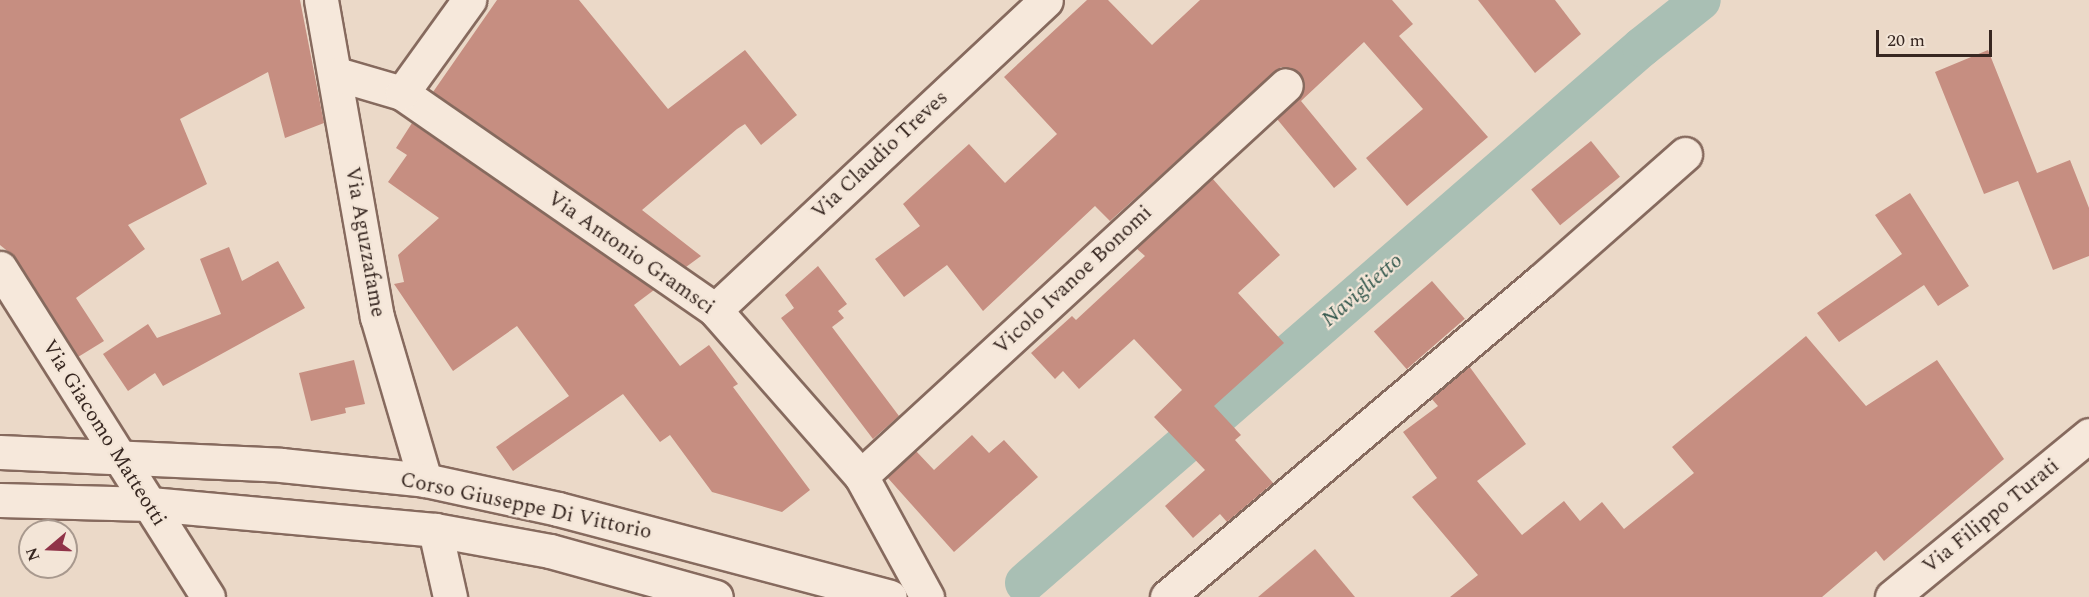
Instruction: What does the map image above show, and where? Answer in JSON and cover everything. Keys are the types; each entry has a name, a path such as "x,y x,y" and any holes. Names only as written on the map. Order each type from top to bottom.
{"street":[{"name":"Via Aguzzafame","path":"321,0 337,74 377,317 425,480"},
{"path":"402,93 469,0"},
{"name":"Via Claudio Treves","path":"715,310 1046,0"},
{"name":"Via Antonio Gramsci","path":"337,74 402,93 715,310 861,476 927,597"},
{"name":"Vicolo Ivanoe Bonomi","path":"861,476 1286,85"},
{"path":"1167,597 1541,281 1685,154"},
{"name":"Via Giacomo Matteotti","path":"0,268 208,597"},
{"name":"Via Filippo Turati","path":"1892,597 2089,435"},
{"name":"Corso Giuseppe Di Vittorio","path":"0,452 281,465 425,480 558,509 890,597"},
{"name":"Corso Giuseppe Di Vittorio","path":"0,500 150,504 435,530 550,551 716,597"},
{"path":"435,530 450,597"}],"building":[{"path":"0,0 300,0 324,123 285,138 268,72 180,119 207,184 128,225 145,249 76,298 104,341 78,357 16,258 0,245"},
{"path":"497,0 579,0 668,109 745,50 797,115 761,145 745,124 642,210 701,256 686,267 433,92"},
{"path":"1087,0 1108,0 1152,45 1200,0 1392,0 1413,24 1399,36 1488,137 1407,206 1366,158 1423,109 1364,42 1301,101 1357,169 1334,188 1277,119 1304,90 1299,72 1281,67 1110,221 1095,206 983,311 947,265 904,297 875,259 920,226 903,204 969,144 1005,183 1057,134 1004,77"},
{"path":"1478,0 1555,0 1581,34 1535,73"},
{"path":"1988,50 2037,173 2070,160 2089,208 2089,256 2053,270 2018,181 1984,194 1935,72"},
{"path":"412,123 654,290 634,305 680,366 709,345 738,384 733,387 810,490 782,512 712,492 670,435 660,442 623,394 513,471 496,447 569,396 517,326 453,371 394,284 404,282 398,255 439,218 388,182 407,155 396,148"},
{"path":"1591,141 1620,177 1560,225 1531,189"},
{"path":"1212,178 1280,255 1238,293 1284,343 1214,406 1241,435 1235,440 1273,483 1227,522 1220,514 1193,538 1165,506 1205,470 1154,417 1182,390 1134,339 1079,389 1063,371 1055,379 1031,353 1072,316 1076,320 1145,256 1136,248"},
{"path":"1910,193 1969,286 1938,306 1924,285 1839,342 1817,313 1902,254 1875,215"},
{"path":"229,247 242,281 278,261 305,308 163,386 155,373 128,391 103,354 148,324 157,338 221,314 200,259"},
{"path":"818,266 847,304 838,311 844,318 832,327 899,416 873,439 781,318 794,308 785,295"},
{"path":"1432,281 1465,319 1407,369 1374,332"},
{"path":"1806,336 1866,406 1937,360 2004,459 1884,561 1876,551 1822,597 1450,597 1478,575 1412,497 1437,478 1403,432 1438,406 1431,398 1469,366 1526,444 1477,481 1522,535 1564,501 1580,521 1602,502 1624,529 1694,473 1672,447"},
{"path":"354,360 365,404 345,408 346,413 311,421 299,373"},
{"path":"972,435 989,453 1004,440 1038,477 954,552 887,477 916,451 934,470"},
{"path":"1315,549 1355,597 1258,597"}],"waterway":[{"name":"Naviglietto","path":"1025,583 1642,47 1701,0"}]}
